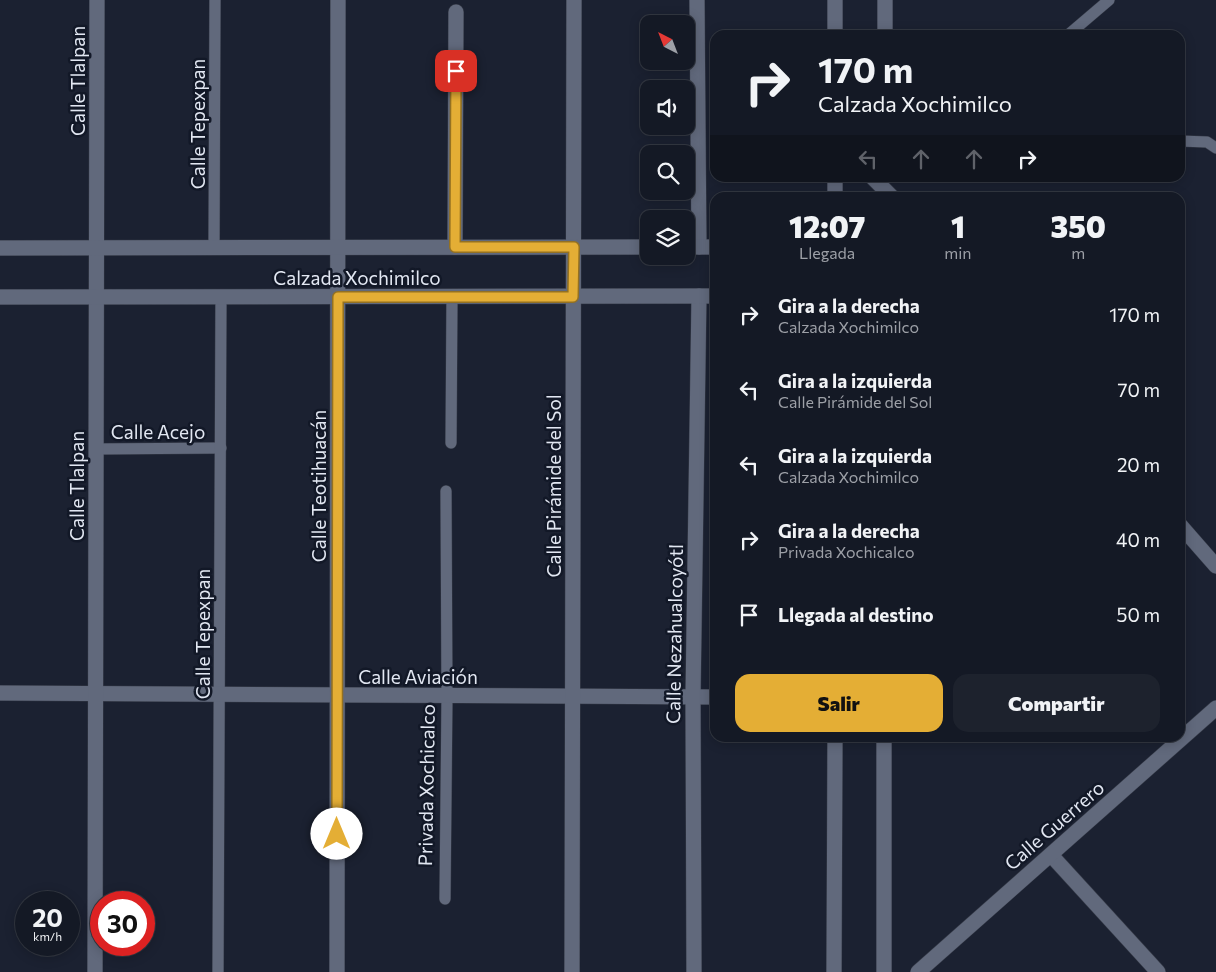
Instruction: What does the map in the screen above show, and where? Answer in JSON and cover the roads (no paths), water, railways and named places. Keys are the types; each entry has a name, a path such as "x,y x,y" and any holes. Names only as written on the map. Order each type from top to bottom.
{"street":[{"name":"Calle Tlalpan","path":"95,972 97,0"},
{"name":"Calle Teotihuacán","path":"337,972 338,0"},
{"name":"Calle Pirámide del Sol","path":"572,972 574,0"},
{"path":"694,210 697,0"},
{"path":"835,0 835,30"},
{"path":"884,0 885,30"},
{"path":"455,247 456,12"},
{"name":"Calzada Xochimilco","path":"0,248 640,247"},
{"path":"695,247 710,247"},
{"name":"Calle Nezahualcoyótl","path":"694,972 693,697 699,296"},
{"name":"Calzada Xochimilco","path":"0,297 710,296"},
{"path":"1185,531 1216,566"},
{"name":"Calle Aviación","path":"0,693 710,697"},
{"name":"Calle Guerrero","path":"1185,735 1216,708"},
{"path":"834,742 834,972"},
{"path":"884,742 884,972"},
{"name":"Calle Guerrero","path":"918,972 1178,742"},
{"path":"1051,854 1158,972"}],"lane":[{"name":"Calle Tepexpan","path":"214,248 215,0"},
{"path":"1074,30 1109,0"},
{"path":"1185,141 1208,142 1216,148"},
{"name":"Calle Tepexpan","path":"218,972 222,297"},
{"path":"450,443 452,297"},
{"name":"Calle Acejo","path":"96,449 221,448"},
{"name":"Privada Xochicalco","path":"445,899 447,696 446,491"}]}
